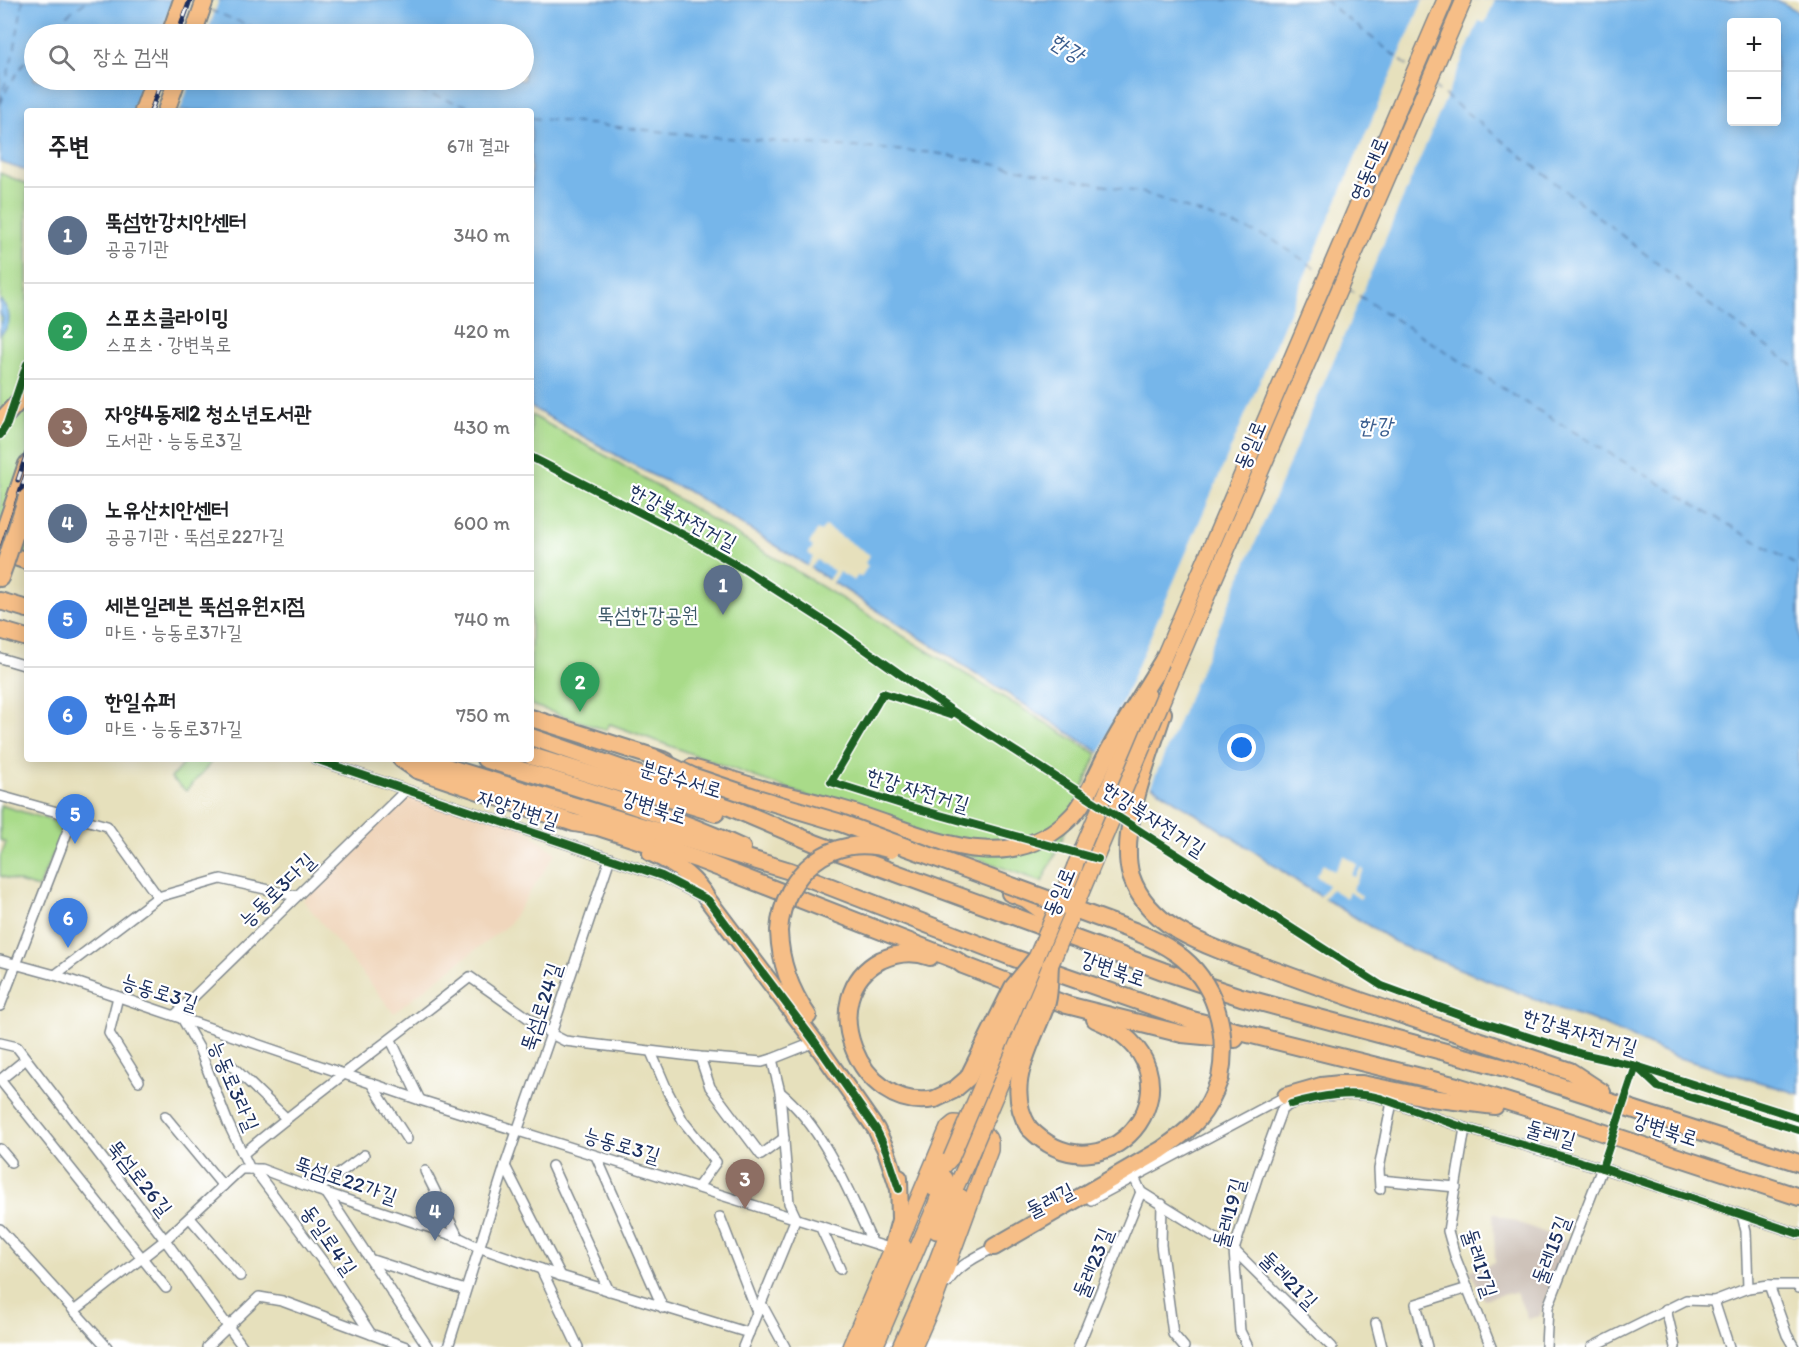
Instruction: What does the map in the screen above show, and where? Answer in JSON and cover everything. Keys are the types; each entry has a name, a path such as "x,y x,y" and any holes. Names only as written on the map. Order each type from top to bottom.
{"highway":[{"path":"174,24 182,0"},
{"path":"196,24 204,0"},
{"path":"144,108 150,90"},
{"path":"167,108 173,90"},
{"path":"0,422 24,393"},
{"path":"0,543 24,473"},
{"path":"0,578 24,506"},
{"path":"0,552 24,560"},
{"path":"0,601 24,608"},
{"path":"0,630 24,637"},
{"path":"534,719 654,758 845,810 926,838 962,848 1000,850 1017,848 1039,840 1055,831 1074,814 1119,731 1169,665"},
{"path":"1169,665 1127,840 1127,854 1132,877 1141,897 1154,914 1176,929 1231,954 1329,990 1570,1071 1620,1104"},
{"name":"강변북로","path":"534,738 720,803 817,844 1089,945 1241,997 1467,1057 1799,1163"},
{"name":"분당수서로","path":"534,757 817,844"},
{"path":"654,758 692,776 838,822 1134,931 1177,953 1193,968 1205,985 1216,1006 1224,1045 1220,1078 1212,1101 1199,1118 1183,1135 1161,1150 994,1247"},
{"path":"405,762 417,770 574,823 662,858 700,886 876,1129 886,1150 899,1189"},
{"name":"강변북로","path":"430,762 790,871 1014,958 1192,1020 1434,1080 1544,1113 1799,1197"},
{"name":"분당수서로","path":"494,762 707,832 790,871"},
{"path":"574,823 598,827 699,860 1067,1005 1182,1035 1285,1044"},
{"path":"892,1249 900,1220 899,1177 895,1156 880,1122 794,994 784,968 779,931 783,906 794,883 810,864 831,851 873,846 1026,899 1089,945"},
{"path":"963,965 954,965 926,955 895,955 876,963 861,976 852,994 849,1025 854,1050 866,1072 874,1082 895,1095 915,1101 935,1099 954,1090 968,1078 1012,987 1043,963 1048,999 1018,1077 1018,1099 1024,1120 1045,1143 1075,1154 1096,1153 1109,1149 1130,1134 1144,1113 1149,1102 1150,1090 1147,1066 1135,1046 1113,1029 1067,1005"},
{"path":"1288,1100 1321,1086 1362,1084 1431,1098 1544,1113"}],"main road":[{"name":"영동대로","path":"1297,345 1445,0"},
{"name":"영동대로","path":"1312,354 1464,0"},
{"name":"동일로","path":"887,1347 943,1213 966,1165 1043,963 1169,665 1297,345"},
{"name":"동일로","path":"1169,665 1312,354"},
{"name":"동일로","path":"951,1158 1043,963"},
{"path":"850,1347 892,1249 900,1242 948,1128 954,1123 960,1123 986,1134 990,1142 990,1150 936,1297 914,1347"},
{"path":"863,1347 914,1224 943,1167 951,1158"},
{"path":"875,1347 934,1209 951,1158"},
{"path":"900,1347 928,1284 960,1199 966,1165"}],"street":[{"path":"0,658 24,665"},
{"name":"자양강변길","path":"323,762 662,876 708,900"},
{"name":"능동로3다길","path":"179,1017 296,896 405,791"},
{"path":"0,796 106,826 158,897"},
{"path":"0,1006 73,817"},
{"name":"뚝섬로24길","path":"448,1347 478,1247 610,858"},
{"path":"55,975 158,897 221,879 296,896"},
{"name":"능동로3길","path":"0,960 55,975 518,1132 892,1249"},
{"path":"243,1154 342,1074 392,1040 470,977 551,1034 565,1041 651,1052 762,1062 815,1042"},
{"path":"118,997 109,1033 139,1081"},
{"name":"능동로3라길","path":"179,1017 199,1048 248,1169"},
{"path":"392,1040 420,1100"},
{"name":"뚝섬로26길","path":"0,1043 17,1047 165,1240 243,1347"},
{"path":"651,1052 683,1121 716,1162 698,1187"},
{"path":"700,1057 710,1087 761,1155 784,1138"},
{"path":"26,1059 0,1080 166,1288"},
{"path":"743,1347 796,1218 789,1203 780,1092 772,1059"},
{"path":"231,1065 286,1118"},
{"path":"371,1083 407,1139"},
{"path":"780,1092 796,1109 832,1159 872,1242"},
{"name":"둘레길","path":"936,1297 952,1275 964,1264 994,1247 1288,1100 1336,1094 1367,1095 1392,1102 1465,1128 1602,1168 1799,1234"},
{"name":"둘레19길","path":"1248,1347 1240,1331 1234,1250 1258,1172 1282,1109 1288,1100"},
{"path":"1392,1102 1379,1169 1380,1185 1456,1187"},
{"path":"165,1116 223,1186"},
{"name":"둘레17길","path":"1465,1128 1448,1231 1456,1259 1491,1347"},
{"path":"0,1149 11,1162"},
{"path":"322,1192 364,1155"},
{"path":"596,1156 663,1308"},
{"path":"505,1166 561,1276"},
{"path":"552,1167 609,1291"},
{"name":"둘레15길","path":"1546,1347 1548,1307 1602,1168"},
{"path":"74,1311 165,1240 223,1186 248,1169"},
{"name":"뚝섬로22가길","path":"248,1169 261,1169 322,1192 458,1237 478,1247 561,1276 749,1333"},
{"name":"동일로4길","path":"248,1169 330,1271 371,1334"},
{"path":"425,1171 458,1237"},
{"path":"1134,1178 1141,1192"},
{"name":"동일로4길","path":"322,1192 372,1260 428,1347"},
{"name":"둘레21길","path":"1141,1192 1234,1250 1332,1347"},
{"name":"둘레23길","path":"1078,1347 1141,1192"},
{"path":"1162,1204 1161,1245 1173,1334 1184,1347"},
{"path":"1742,1215 1746,1231 1748,1288"},
{"path":"720,1217 759,1308 784,1347"},
{"path":"190,1218 240,1276"},
{"path":"820,1226 840,1269"},
{"path":"0,1229 107,1347"},
{"path":"372,1260 465,1290"},
{"path":"541,1269 578,1347"},
{"path":"1770,1285 1787,1335 1794,1347"},
{"path":"1592,1347 1686,1300 1714,1301 1748,1288 1770,1285 1796,1285 1799,1288"},
{"path":"1427,1347 1416,1304 1468,1288"},
{"path":"207,1347 259,1297 282,1301 406,1347"},
{"path":"1714,1301 1729,1347"},
{"path":"1666,1309 1675,1347"},
{"path":"1376,1323 1382,1347"}],"shaded area":[{"path":"411,793 520,825 556,853 509,924 394,1013 303,900"},
{"path":"1493,1213 1567,1241 1540,1316 1528,1319 1516,1292 1483,1299 1470,1270 1495,1262"}],"green space":[{"path":"0,173 24,183 24,557 0,548"},
{"name":"뚝섬한강공원","path":"534,417 617,462 1097,754 1042,882 610,724 605,730 534,706"},
{"path":"184,762 211,763 186,791 171,778"},
{"path":"0,805 66,825 38,888 0,876 0,857 6,843 0,840"}],"water":[{"name":"한강","path":"0,0 1777,0 1799,12 1799,1094 1673,1056 1593,1020 1400,945 1301,884 1249,848 764,538 686,490 650,474 534,409 534,108 24,108 24,170 0,162"},
{"path":"0,300 6,308 9,322 0,335 3,319 0,313"}],"pier":[{"path":"173,0 219,0 211,24 165,24"},
{"path":"1423,0 1495,0 1485,23 1479,21 1150,788 1099,756"},
{"path":"144,90 187,90 181,108 138,108"},
{"path":"825,526 870,555 865,563 868,566 861,577 858,575 854,581 839,572 831,584 827,582 834,571 817,560 809,570 806,568 813,557 808,553 813,547 809,544 817,530 821,532"},
{"path":"1344,856 1358,865 1351,875 1355,877 1361,868 1364,870 1352,889 1362,896 1360,899 1349,892 1346,898 1331,889 1323,900 1319,898 1328,885 1316,876 1323,864 1334,871"}],"ferry route":[{"path":"0,103 15,47 23,0"},
{"path":"57,24 89,0"},
{"path":"1324,0 1408,66"},
{"path":"210,10 245,24"},
{"path":"0,105 8,87 24,63"},
{"path":"1433,86 1706,302 1799,370"},
{"path":"414,90 476,108"},
{"path":"534,118 714,137 935,153 1144,193 1270,238 1320,271"},
{"path":"1347,288 1521,400 1799,567"}],"railway":[{"path":"182,24 190,0"},
{"path":"152,108 158,90"},
{"path":"18,480 24,462"},
{"path":"0,553 24,481"}],"cycle path":[{"path":"0,435 7,424 24,373"},
{"name":"한강북자전거길","path":"534,459 688,537 742,568 835,628 951,710 1382,986 1469,1018 1582,1054 1636,1066 1799,1118"},
{"name":"한강 자전거길","path":"950,715 883,693 831,782 904,805 1098,859"},
{"path":"324,762 662,876 708,900 815,1042 876,1129 886,1150 899,1189"},
{"name":"한강북자전거길","path":"1602,1168 1636,1066 1658,1087 1799,1130"},
{"path":"1291,1104 1335,1095 1358,1094 1380,1098 1465,1128 1602,1168 1799,1234"}],"place":[{"name":"뚝섬한강치안센터","path":"723,615"},
{"name":"스포츠클라이밍","path":"580,712"},
{"name":"세븐일레븐 뚝섬유원지점","path":"75,844"},
{"name":"한일슈퍼","path":"68,948"},
{"name":"자양4동제2 청소년도서관","path":"745,1209"},
{"name":"노유산치안센터","path":"435,1241"}]}
